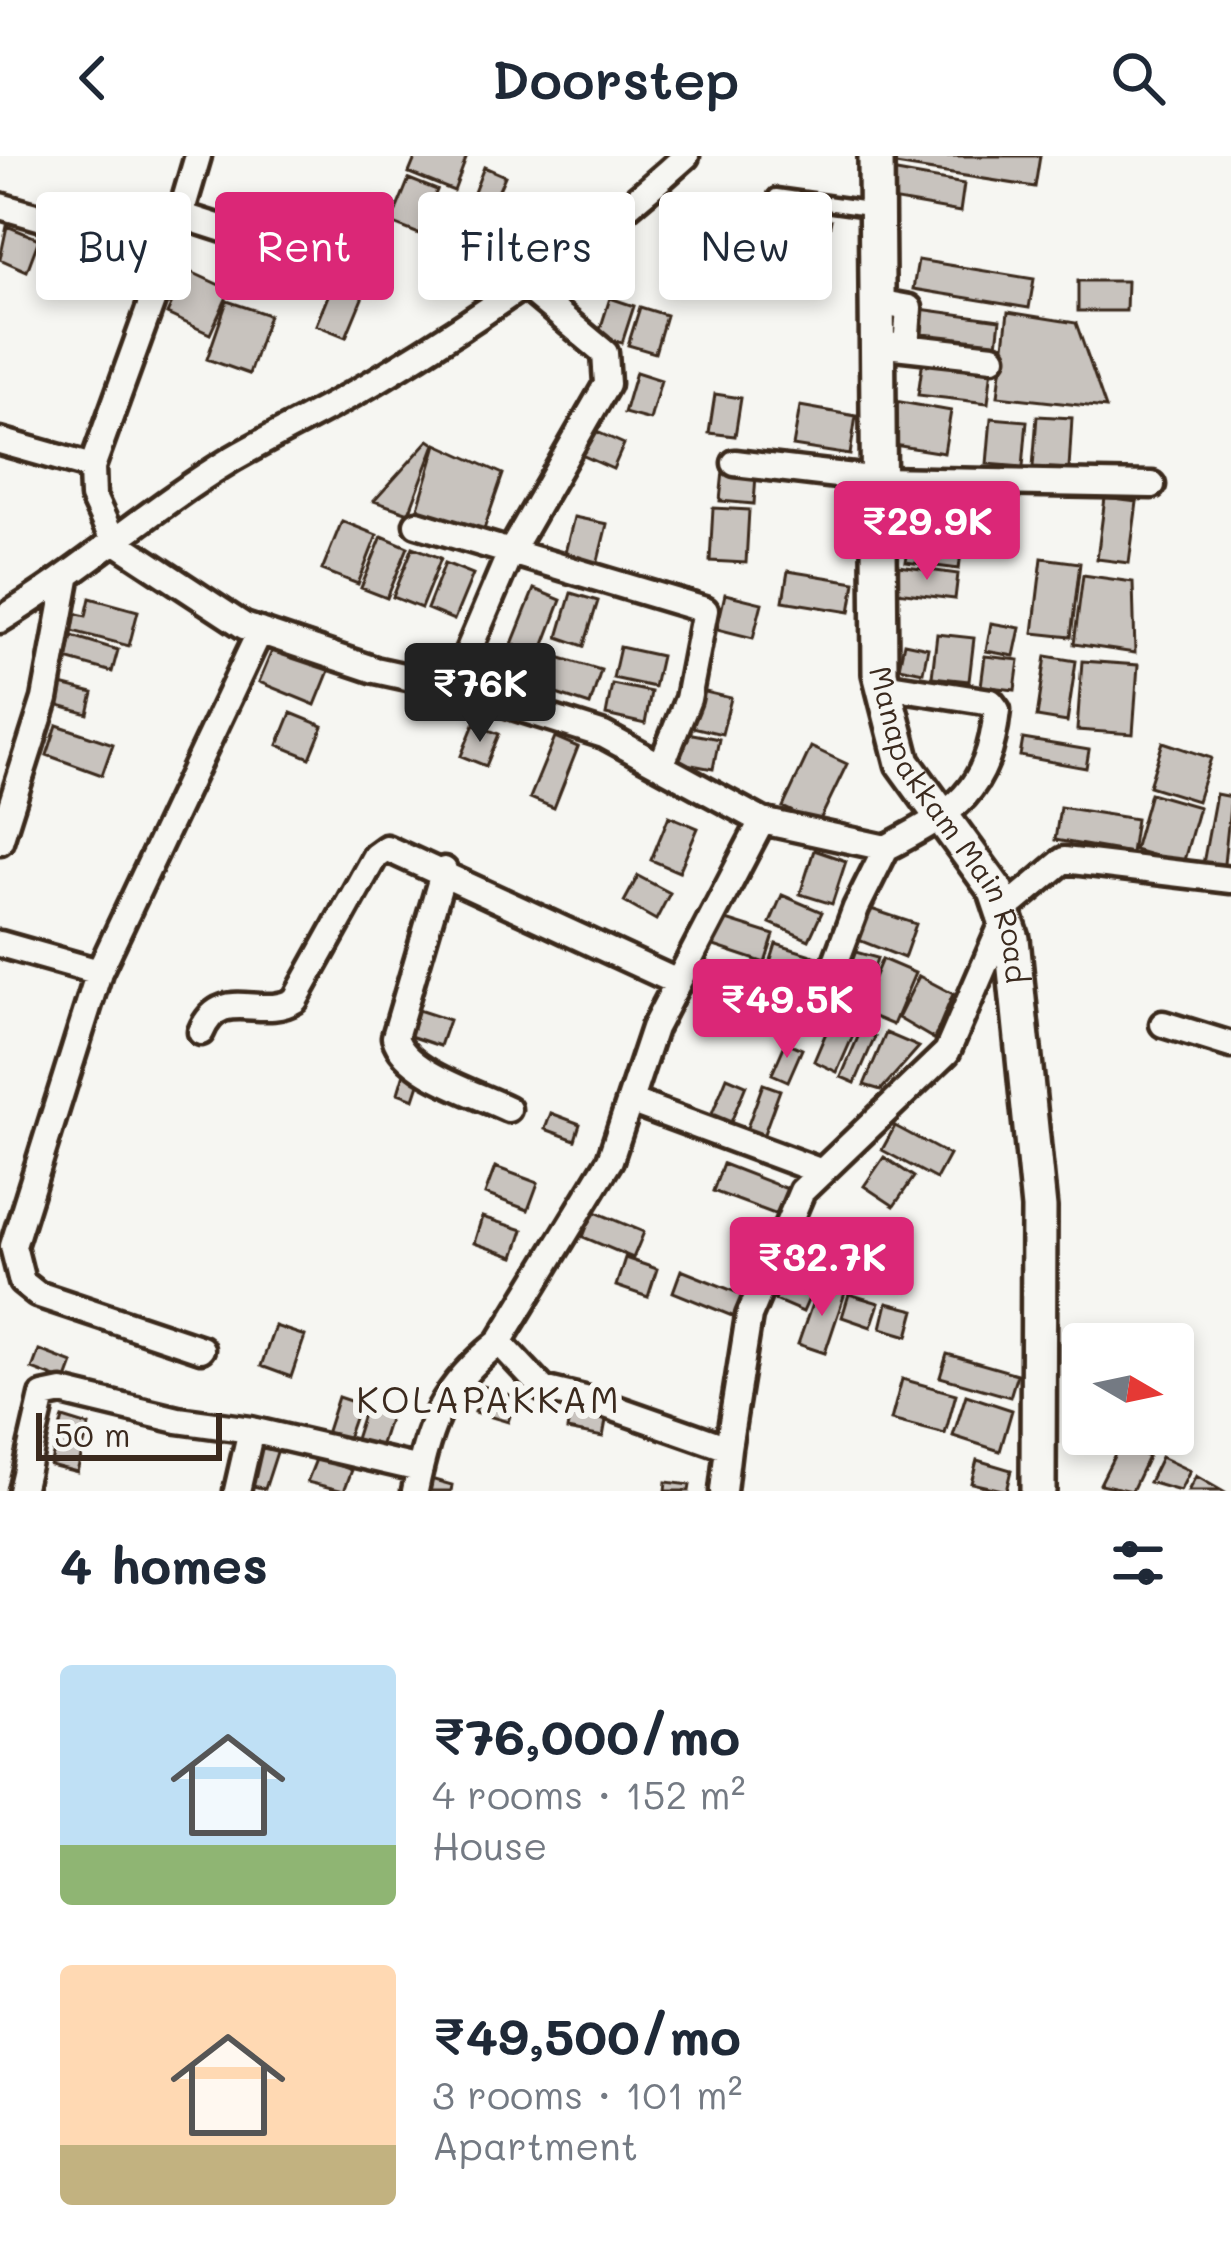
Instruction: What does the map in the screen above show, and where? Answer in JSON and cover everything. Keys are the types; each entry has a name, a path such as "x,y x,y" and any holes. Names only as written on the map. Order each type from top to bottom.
{"main road":[{"name":"Manapakkam Main Road","path":"877,156 877,302 891,346 879,479 883,685 903,763 996,891 1012,938 1039,1208 1045,1489"}],"street":[{"path":"186,192 196,156"},
{"path":"635,197 686,156"},
{"path":"0,206 36,216"},
{"path":"153,300 92,467 93,497 113,540 260,632 604,735 762,821 886,848"},
{"path":"0,620 67,579 113,540 231,460 381,378 501,300"},
{"path":"453,687 510,553 607,384 610,366 600,348 542,300"},
{"path":"891,346 993,357"},
{"path":"0,441 92,467"},
{"path":"735,463 879,479 1152,485"},
{"path":"417,524 705,610 688,699 661,766"},
{"path":"0,841 46,699 67,579"},
{"path":"201,1349 37,1294 15,1267 13,1246 99,972 260,632"},
{"path":"817,1016 856,908 886,848 943,818 978,784 997,710 991,701 883,685"},
{"path":"21,1491 43,1396 62,1392 178,1420 251,1430 417,1480 435,1414 458,1376 499,1342 610,1160 654,1028 762,821"},
{"path":"201,1032 224,1004 284,1008 296,1000 375,856 386,848 444,870 677,982"},
{"path":"723,1491 748,1316 802,1191 947,1052 1004,915 1064,860 1231,880"},
{"path":"444,870 395,1036 399,1051 508,1108"},
{"path":"0,944 99,972"},
{"path":"1163,1024 1231,1045"},
{"path":"630,1101 822,1172"},
{"path":"499,1342 543,1388 728,1448"},
{"path":"237,1491 251,1430"}],"lane":[{"path":"832,204 877,210"}],"building":[{"path":"416,156 467,156 454,191 409,173"},
{"path":"890,156 1040,156 1035,187 889,164"},
{"path":"484,167 505,176 498,192 474,192"},
{"path":"891,171 964,184 960,212 886,199"},
{"path":"409,179 437,190 418,192 418,234 394,224"},
{"path":"7,226 36,238 27,271 0,259"},
{"path":"918,260 1034,279 1029,308 913,289"},
{"path":"191,272 215,283 215,300 225,300 210,334 167,314 173,300 191,300"},
{"path":"1078,281 1127,281 1126,311 1078,311"},
{"path":"326,300 361,300 346,337 316,325"},
{"path":"609,300 634,306 622,343 598,336"},
{"path":"227,301 269,315 249,374 207,359"},
{"path":"640,307 666,315 655,353 628,345"},
{"path":"920,309 1000,320 996,353 915,341"},
{"path":"1008,312 1076,323 1106,408 998,396"},
{"path":"923,359 992,367 988,403 918,395"},
{"path":"636,372 661,380 650,420 624,413"},
{"path":"715,394 741,398 735,436 709,433"},
{"path":"895,401 951,411 944,453 888,444"},
{"path":"800,406 856,416 850,455 793,446"},
{"path":"1037,416 1072,418 1069,469 1033,467"},
{"path":"991,418 1027,421 1023,467 987,464"},
{"path":"586,427 624,444 613,469 575,452"},
{"path":"429,440 435,444 409,513 374,501"},
{"path":"437,444 503,474 482,535 415,518"},
{"path":"723,471 756,474 754,504 720,501"},
{"path":"1105,498 1137,502 1129,563 1097,559"},
{"path":"713,508 749,510 746,563 710,561"},
{"path":"574,517 607,524 596,569 563,561"},
{"path":"342,521 377,535 358,584 322,570"},
{"path":"382,536 408,547 387,598 361,588"},
{"path":"910,537 962,544 959,569 906,562"},
{"path":"413,547 441,558 421,608 393,597"},
{"path":"1042,558 1080,563 1071,637 1033,633"},
{"path":"445,563 473,574 454,620 427,609"},
{"path":"899,566 958,574 955,599 896,592"},
{"path":"788,571 855,582 850,612 783,601"},
{"path":"1083,575 1133,582 1135,653 1074,644"},
{"path":"534,589 561,600 540,655 512,644"},
{"path":"571,593 598,601 584,646 558,637"},
{"path":"725,594 762,603 753,638 717,629"},
{"path":"90,598 138,611 129,646 65,629 69,612 86,616"},
{"path":"991,623 1020,628 1014,656 986,651"},
{"path":"937,634 974,638 969,681 932,677"},
{"path":"69,635 118,650 112,672 62,658"},
{"path":"904,643 928,648 923,672 899,667"},
{"path":"274,646 330,668 315,705 259,682"},
{"path":"620,647 661,656 654,687 613,678"},
{"path":"551,655 601,670 590,705 541,689"},
{"path":"985,656 1019,660 1015,690 981,686"},
{"path":"1046,656 1076,661 1067,722 1037,717"},
{"path":"1082,661 1138,665 1133,734 1077,730"},
{"path":"53,683 93,693 88,714 48,703"},
{"path":"612,684 651,692 645,724 606,715"},
{"path":"693,689 731,698 722,734 684,725"},
{"path":"291,713 323,726 310,758 278,745"},
{"path":"474,724 499,734 486,766 461,756"},
{"path":"57,725 113,744 102,775 47,755"},
{"path":"682,732 719,739 713,769 676,762"},
{"path":"555,737 578,747 554,808 530,798"},
{"path":"1023,739 1089,750 1086,768 1020,756"},
{"path":"1163,742 1211,758 1197,801 1149,786"},
{"path":"811,747 847,764 818,824 783,807"},
{"path":"1150,793 1199,807 1183,864 1134,850"},
{"path":"1216,794 1231,797 1223,873 1202,869"},
{"path":"1060,807 1136,819 1131,853 1055,840"},
{"path":"669,816 698,828 679,872 651,860"},
{"path":"814,850 846,861 832,904 800,894"},
{"path":"638,876 670,893 656,920 624,902"},
{"path":"782,895 822,912 809,940 770,923"},
{"path":"868,908 916,924 904,958 856,939"},
{"path":"720,918 774,935 765,963 711,945"},
{"path":"776,944 830,961 820,991 767,973"},
{"path":"845,949 877,958 870,981 838,970"},
{"path":"882,959 915,973 893,1025 860,1011"},
{"path":"701,960 753,977 742,1009 691,992"},
{"path":"919,976 953,994 934,1039 898,1018"},
{"path":"761,982 802,997 792,1026 751,1011"},
{"path":"409,1007 449,1020 440,1046 401,1033"},
{"path":"831,1021 855,1031 837,1072 814,1061"},
{"path":"861,1030 875,1037 855,1083 841,1077"},
{"path":"886,1033 919,1047 881,1090 864,1085"},
{"path":"786,1042 802,1049 788,1081 772,1074"},
{"path":"407,1063 424,1069 414,1099 398,1093"},
{"path":"727,1077 746,1085 731,1122 712,1114"},
{"path":"763,1084 780,1090 762,1139 745,1133"},
{"path":"551,1113 580,1124 575,1140 545,1129"},
{"path":"895,1126 949,1155 936,1179 882,1150"},
{"path":"884,1157 914,1177 894,1206 864,1186"},
{"path":"723,1164 790,1190 780,1216 713,1191"},
{"path":"495,1167 538,1183 528,1210 485,1194"},
{"path":"593,1211 644,1232 633,1258 583,1237"},
{"path":"482,1217 523,1230 514,1257 474,1243"},
{"path":"625,1258 657,1269 648,1297 616,1286"},
{"path":"788,1268 817,1280 803,1312 775,1300"},
{"path":"681,1270 746,1296 737,1318 673,1292"},
{"path":"819,1284 845,1293 825,1353 798,1344"},
{"path":"849,1294 879,1303 871,1327 842,1317"},
{"path":"887,1303 915,1310 908,1336 881,1328"},
{"path":"275,1326 305,1336 291,1377 261,1366"},
{"path":"39,1350 73,1363 66,1382 32,1369"},
{"path":"947,1354 1017,1374 1010,1397 940,1377"},
{"path":"902,1379 956,1394 945,1434 891,1420"},
{"path":"483,1386 516,1397 508,1422 475,1412"},
{"path":"966,1395 1012,1410 1000,1451 953,1436"},
{"path":"338,1397 359,1404 345,1444 325,1437"},
{"path":"365,1408 390,1416 380,1447 355,1439"},
{"path":"571,1408 607,1415 603,1437 567,1430"},
{"path":"63,1418 89,1426 77,1472 50,1465"},
{"path":"265,1438 280,1443 265,1489 249,1485"},
{"path":"1114,1455 1148,1457 1132,1491 1100,1484"},
{"path":"317,1457 352,1470 344,1491 307,1482"},
{"path":"1161,1457 1190,1471 1180,1491 1149,1482"},
{"path":"977,1460 1011,1470 1006,1491 971,1483"},
{"path":"1196,1476 1222,1491 1188,1491"},
{"path":"427,1478 452,1485 451,1491 423,1491"},
{"path":"666,1482 690,1485 689,1491 665,1491"}],"district":[{"name":"KOLAPAKKAM","path":"489,1400"}]}
